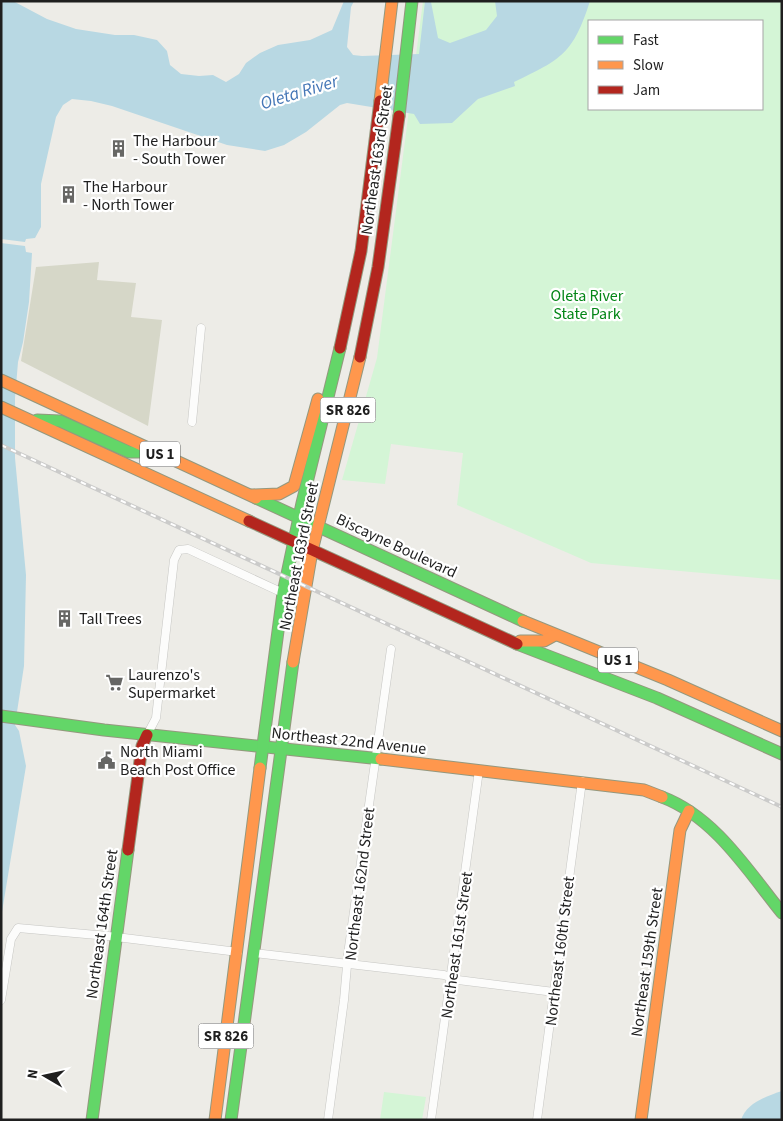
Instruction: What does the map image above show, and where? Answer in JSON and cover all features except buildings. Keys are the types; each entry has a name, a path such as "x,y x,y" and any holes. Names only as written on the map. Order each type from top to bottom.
{"main road":[{"name":"Northeast 163rd Street","path":"215,1120 265,748 283,593 298,518 354,287 368,211 392,1"},
{"name":"Northeast 163rd Street","path":"231,1120 280,749 312,551 353,390 386,214 412,1"},
{"path":"368,211 386,214"},
{"path":"250,495 279,494 294,486 333,350 342,340"},
{"name":"Biscayne Boulevard","path":"1,380 555,635 668,680 782,731"},
{"name":"US 1","path":"1,407 510,641 657,698 782,754"},
{"path":"24,418 60,422 129,452 140,452 148,448"},
{"path":"510,641 544,641 555,635"},
{"name":"Northeast 22nd Avenue","path":"1,716 147,735 376,758 644,790 673,801 689,811 725,843 782,913"},
{"name":"Northeast 164th Street","path":"92,1120 149,743 147,735"},
{"name":"Northeast 159th Street","path":"641,1120 680,830 689,811"},
{"path":"241,926 246,944 254,953"},
{"name":"Northeast 164th Street","path":"99,1120 119,937"},
{"path":"238,952 246,962 250,982"}],"street":[{"path":"192,422 201,328"},
{"name":"Northeast 164th Street","path":"147,735 156,718 174,560 179,550 188,550 283,593"},
{"name":"Northeast 162nd Street","path":"328,1120 391,649"},
{"name":"Northeast 161st Street","path":"431,1120 479,770"},
{"name":"Northeast 160th Street","path":"537,1120 582,782"},
{"path":"1,1000 11,939 16,929 26,928 119,937 238,952"},
{"path":"254,953 444,975 451,978 554,992"}],"shaded area":[{"path":"99,262 97,280 136,283 131,317 162,320 148,426 21,361 36,267"}],"green space":[{"name":"Oleta River State Park","path":"423,1 782,1 782,580 591,563 457,505 463,453 391,444 385,484 342,480 377,358"},
{"path":"384,1092 426,1097 422,1120 380,1120"}],"water":[{"name":"Oleta River","path":"1,1 13,1 47,19 76,29 115,35 134,35 157,40 167,51 170,65 181,74 213,75 226,82 239,74 246,63 260,53 278,45 310,40 332,30 344,1 354,1 351,7 347,47 353,55 362,56 419,54 425,1 431,2 438,38 450,43 486,30 497,16 495,1 590,1 578,33 564,53 544,67 514,82 515,86 478,99 452,123 420,124 414,114 347,103 340,105 306,132 284,145 265,151 227,145 112,106 72,99 63,105 56,117 41,184 41,227 35,238 26,239 25,242 1,239"},
{"path":"1,243 25,246 26,252 32,253 29,302 18,362 15,398 15,458 26,575 24,666 15,725 19,731 26,766 1,918"},
{"path":"782,1091 782,1120 741,1120 747,1109 752,1105"}],"railway":[{"path":"1,445 782,807"}],"traffic: fast":[{"path":"399,116 412,1"},
{"path":"260,768 283,593 302,503 340,348"},
{"path":"37,420 60,421 129,452 140,452 148,448"},
{"path":"256,498 523,621"},
{"path":"517,644 657,698 782,754"},
{"path":"231,1120 293,662"},
{"path":"1,716 104,730 381,759"},
{"path":"662,797 681,806 714,831 743,863 782,913"},
{"path":"92,1120 128,850"}],"traffic: slow":[{"path":"380,101 392,1"},
{"path":"293,662 312,551 360,357"},
{"path":"1,380 256,498"},
{"path":"252,495 279,494 294,486 318,399"},
{"path":"1,407 249,521"},
{"path":"523,621 668,680 782,731"},
{"path":"520,641 544,641 555,635"},
{"path":"381,759 644,790 662,797"},
{"path":"215,1120 260,768"},
{"path":"641,1120 680,830 689,811"}],"traffic: jam":[{"path":"340,348 361,251 380,101"},
{"path":"360,357 378,267 399,116"},
{"path":"249,521 517,644"},
{"path":"128,850 142,746 147,735"}],"place":[{"name":"The Harbour - South Tower","path":"119,149"},
{"name":"The Harbour - North Tower","path":"69,195"},
{"name":"Tall Trees","path":"65,618"},
{"name":"Laurenzo's Supermarket","path":"114,683"},
{"name":"North Miami Beach Post Office","path":"106,760"}]}
